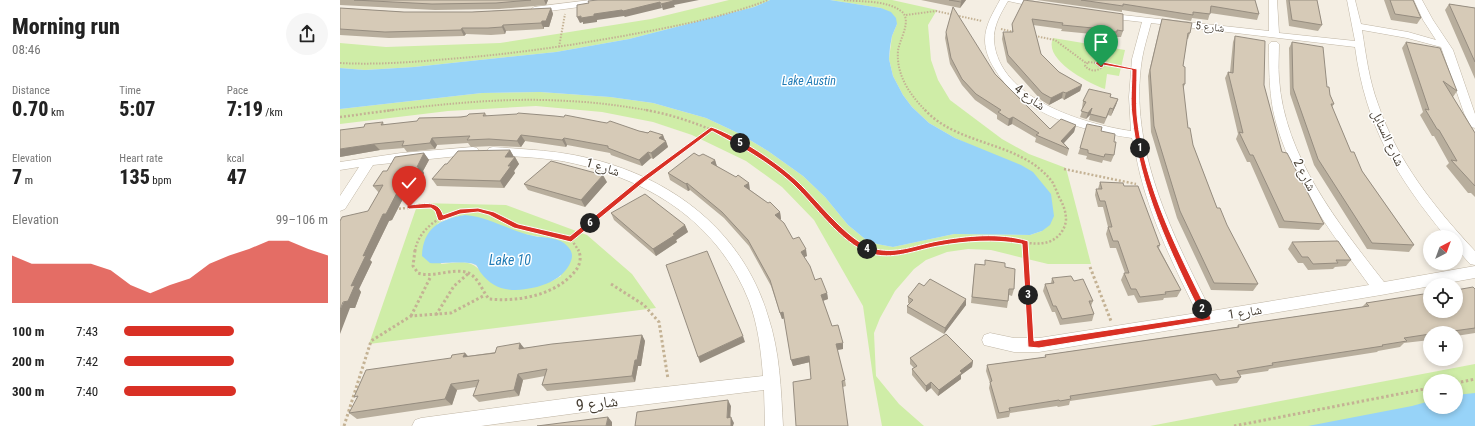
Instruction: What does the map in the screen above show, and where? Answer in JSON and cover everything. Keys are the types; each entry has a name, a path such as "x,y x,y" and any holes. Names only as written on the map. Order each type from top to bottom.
{"street":[{"path":"522,11 566,3 610,0"},
{"name":"شارع 4","path":"1004,0 994,19 990,35 990,44 996,65 1012,85 1032,101 1072,120 1104,130 1138,135"},
{"path":"1012,0 1048,6"},
{"name":"شارع 2","path":"1273,0 1273,69 1279,115 1294,154 1318,200 1335,227 1381,289"},
{"name":"شارع السنابل","path":"1351,0 1358,26 1365,75 1372,103 1388,144 1418,193 1448,230"},
{"path":"1418,0 1428,20 1443,41 1457,73 1469,113 1475,125"},
{"name":"شارع 5","path":"1100,14 1274,39 1360,45"},
{"path":"1147,20 1138,51 1135,69 1134,108 1142,161 1163,227 1207,318"},
{"path":"1358,26 1443,41"},
{"name":"شارع 1","path":"340,166 462,152 515,151 540,153 588,161 616,170 642,180 674,198 700,218 722,243 741,270 756,301 766,338 773,382 774,426"},
{"path":"340,206 368,162"},
{"path":"1463,247 1475,260"},
{"name":"شارع 1","path":"990,340 1014,345 1039,345 1381,289 1475,272"},
{"name":"شارع 9","path":"421,426 773,382"}],"path":[{"path":"340,63 399,63 560,48 632,35 697,20 752,6 768,0"},
{"path":"340,117 468,102 564,100 610,104 646,110 684,119 711,129 740,144 795,182 850,240 870,251 896,253 943,243 972,239 1008,239 1041,244 1049,242 1059,235 1065,225 1065,213 1061,198 1052,181 1040,169 1026,160 955,132 927,113 913,94 899,69 899,44 908,22 906,15 901,11 886,5 844,0"},
{"path":"560,48 566,3"},
{"path":"1098,63 1101,68 1097,70 1090,70 1085,66 1088,62 1098,63 1135,69"},
{"path":"571,239 642,180 711,129"},
{"path":"1064,169 1149,186"},
{"path":"388,209 433,206 438,210 440,219"},
{"path":"478,210 491,214 516,226 571,239 579,250 579,265 573,275 564,282 545,292 522,299 489,299 470,273 461,271 431,276 422,275 416,272 413,267 417,241 422,233 430,225 440,219 460,211 478,210"},
{"path":"1026,242 1031,344"},
{"path":"1090,267 1116,333"},
{"path":"436,315 454,286 470,273"},
{"path":"411,316 431,276"},
{"path":"610,284 646,307 656,316 659,322 670,394"},
{"path":"344,426 372,341 411,316 451,313 485,295"},
{"path":"1463,382 1475,379"},
{"path":"1234,426 1423,389"}],"green space":[{"path":"729,0 770,0 754,7 629,39 556,52 414,67 365,70 340,68 340,43 386,47 500,43 651,19"},
{"path":"830,0 892,0 937,10 928,25 931,60 938,80 950,100 1002,139 1029,154 1066,168 1091,264 1048,264 991,250 968,249 947,252 926,260 914,269 895,291 880,318 874,333 876,376 899,404 924,426 882,426 873,377 863,306 814,220 782,187 746,161 692,135 653,122 602,112 536,106 448,111 340,124 340,109 482,93 540,92 610,97 653,103 706,118 738,133 768,151 803,176 825,197 848,225 865,239 877,244 893,247 954,234 1030,235 1042,231 979,149 955,138 929,123 912,107 903,95 893,76 889,59 892,36 897,24 881,8"},
{"path":"1053,38 1125,50 1119,76 1107,74 1105,89 1089,82 1069,70 1061,62 1055,54 1052,46"},
{"path":"418,203 506,205 587,235 632,274 656,308 369,344","holes":["465,215 518,233 553,239 561,276 552,281 531,288 481,272 473,265 468,263 458,262 441,264 437,224 446,219"]},
{"path":"1475,364 1475,426 1150,426"}],"water":[{"name":"Lake Austin","path":"770,0 830,0 881,8 891,12 896,18 897,24 892,36 889,59 893,76 903,95 912,107 929,123 955,138 1021,165 1033,172 1051,194 1054,216 1050,225 1042,231 1030,235 954,234 893,247 877,244 865,239 848,225 825,197 803,176 768,151 738,133 706,118 653,103 610,97 540,92 482,93 340,109 340,68 365,70 414,67 556,52 629,39 754,7"},
{"name":"Lake 10","path":"465,215 483,218 525,234 561,241 571,251 571,261 567,269 561,275 546,284 529,289 512,290 498,287 491,283 484,277 476,265 461,262 430,263 422,256 426,238 434,226 448,219"},
{"path":"1475,393 1475,426 1308,426 1423,403 1423,414 1463,414 1463,394"}],"building":[{"path":"354,0 531,0 496,3 432,4"},
{"path":"949,0 962,0 961,2"},
{"path":"1024,0 1123,14 1123,31 1103,31 1103,29 1062,25 1063,23 1032,19 1041,54 1059,72 1082,85 1051,98 1042,93 1008,55 1003,32 1013,32 1012,24"},
{"path":"1081,0 1255,0 1259,14 1211,6 1210,14 1193,12 1193,15 1123,4 1123,6"},
{"path":"1289,0 1317,0 1322,25 1292,20"},
{"path":"1390,0 1413,0 1421,18 1395,14"},
{"path":"588,1 673,1 661,4 660,2 623,11 594,14 594,16 581,18 581,16 577,17 577,5 589,3"},
{"path":"1449,4 1475,8 1475,62"},
{"path":"953,7 995,74 1050,129 1061,119 1076,125 1061,141 1069,149 1036,135 1039,133 1013,117 1009,119 998,112 1001,110 976,94 962,79 951,58 946,32"},
{"path":"340,8 404,12 472,12 551,8 546,21 542,21 541,23 503,25 502,27 488,28 462,28 461,30 385,32 340,29"},
{"path":"1162,19 1192,23 1190,33 1188,33 1183,66 1185,67 1185,84 1183,84 1188,128 1190,128 1193,145 1217,208 1220,208 1227,225 1258,284 1214,283 1180,211 1154,126 1150,70"},
{"path":"1235,36 1265,41 1264,85 1282,152 1287,153 1324,224 1284,221 1253,155 1250,155 1239,132 1243,133 1228,72 1233,73"},
{"path":"1292,42 1323,47 1327,87 1329,87 1330,95 1334,104 1331,104 1351,152 1354,152 1362,171 1414,245 1372,243 1318,159 1293,88"},
{"path":"1406,42 1440,48 1457,91 1443,81 1475,133 1475,186 1451,160 1457,161 1425,109 1429,110"},
{"path":"1089,89 1111,94 1110,97 1118,99 1113,109 1110,108 1106,118 1090,114 1092,108 1088,113 1081,111 1086,102 1083,101"},
{"path":"485,113 483,116 518,113 564,117 565,115 607,123 610,121 639,131 648,133 650,131 663,135 659,138 666,141 651,153 648,152 639,160 608,148 608,146 564,138 562,140 521,135 517,141 489,139 467,140 470,136 432,138 430,143 402,146 404,141 340,149 340,130 364,127 365,124 383,122 381,125 417,121 419,118 461,117 469,114"},
{"path":"1087,124 1102,127 1101,131 1115,134 1114,142 1116,142 1114,155 1105,154 1104,157 1088,153 1088,150 1080,148"},
{"path":"510,150 505,157 515,157 508,166 511,166 500,181 432,179 458,151"},
{"path":"424,153 411,182 402,183 386,214 383,214 363,256 366,255 351,286 355,285 348,301 343,302 340,310 340,221 342,217 368,211 383,185 373,186 383,171 387,171 395,157"},
{"path":"694,153 699,156 703,154 715,160 711,163 736,177 738,175 749,183 744,186 768,203 770,202 780,212 775,215 784,223 793,239 799,237 806,249 801,252 810,266 815,280 821,278 827,293 821,295 832,326 838,325 843,343 836,344 845,380 842,381 848,426 796,426 793,382 811,379 809,356 791,360 783,312 780,313 770,280 748,240 722,212 687,183 686,184 668,173"},
{"path":"551,161 603,175 581,200 524,184"},
{"path":"1100,182 1123,183 1124,186 1138,186 1160,245 1157,246 1181,290 1165,292 1166,294 1140,297 1136,289 1131,289 1124,273 1129,273 1118,241 1113,241 1108,227 1112,227 1105,201 1100,201 1096,189 1102,189"},
{"path":"645,194 685,225 673,234 675,235 653,249 611,213"},
{"path":"1338,241 1351,260 1336,260 1338,263 1313,264 1308,257 1302,257 1292,242"},
{"path":"707,251 743,336 698,357 666,265"},
{"path":"985,260 1005,263 1005,267 1015,269 1014,289 1009,289 1008,301 972,297 975,264 985,265"},
{"path":"1071,276 1074,281 1083,279 1093,301 1089,301 1094,314 1062,319 1056,306 1053,306 1045,284 1054,283 1052,278"},
{"path":"930,279 966,299 945,328 907,306 913,300 908,297 919,283 924,286"},
{"path":"1473,287 1475,289 1475,328 1463,330 1463,326 1423,326 1423,335 1404,338 1407,341 1272,363 1273,365 1237,371 1241,377 1220,380 1216,374 1070,396 1071,399 1009,408 1010,411 999,413 990,382 992,381 987,365 1046,357 1045,355 1239,327 1238,325 1369,306 1366,303 1423,294 1423,318 1463,318 1463,289"},
{"path":"946,334 973,361 960,371 962,373 939,390 931,382 926,386 912,369 917,366 910,358"},
{"path":"642,335 632,376 542,385 547,369 518,374 514,390 473,396 479,380 451,384 445,399 349,413 358,396 354,397 366,370 451,358 452,355 465,353 463,357 495,353 497,347 520,343 519,349 552,344"},
{"path":"728,400 727,418 731,417 731,426 635,426 637,412"},
{"path":"608,417 606,426 537,426"}],"route":[{"path":"409,207 429,205 436,207 440,219 460,211 478,210 491,214 516,226 571,239 642,180 711,129 740,144 795,182 850,240 870,251 896,253 937,244 972,239 1008,239 1026,242 1031,344 1039,345 1207,318 1163,227 1149,186 1142,161 1134,114 1135,69 1098,63 1101,66"}]}
